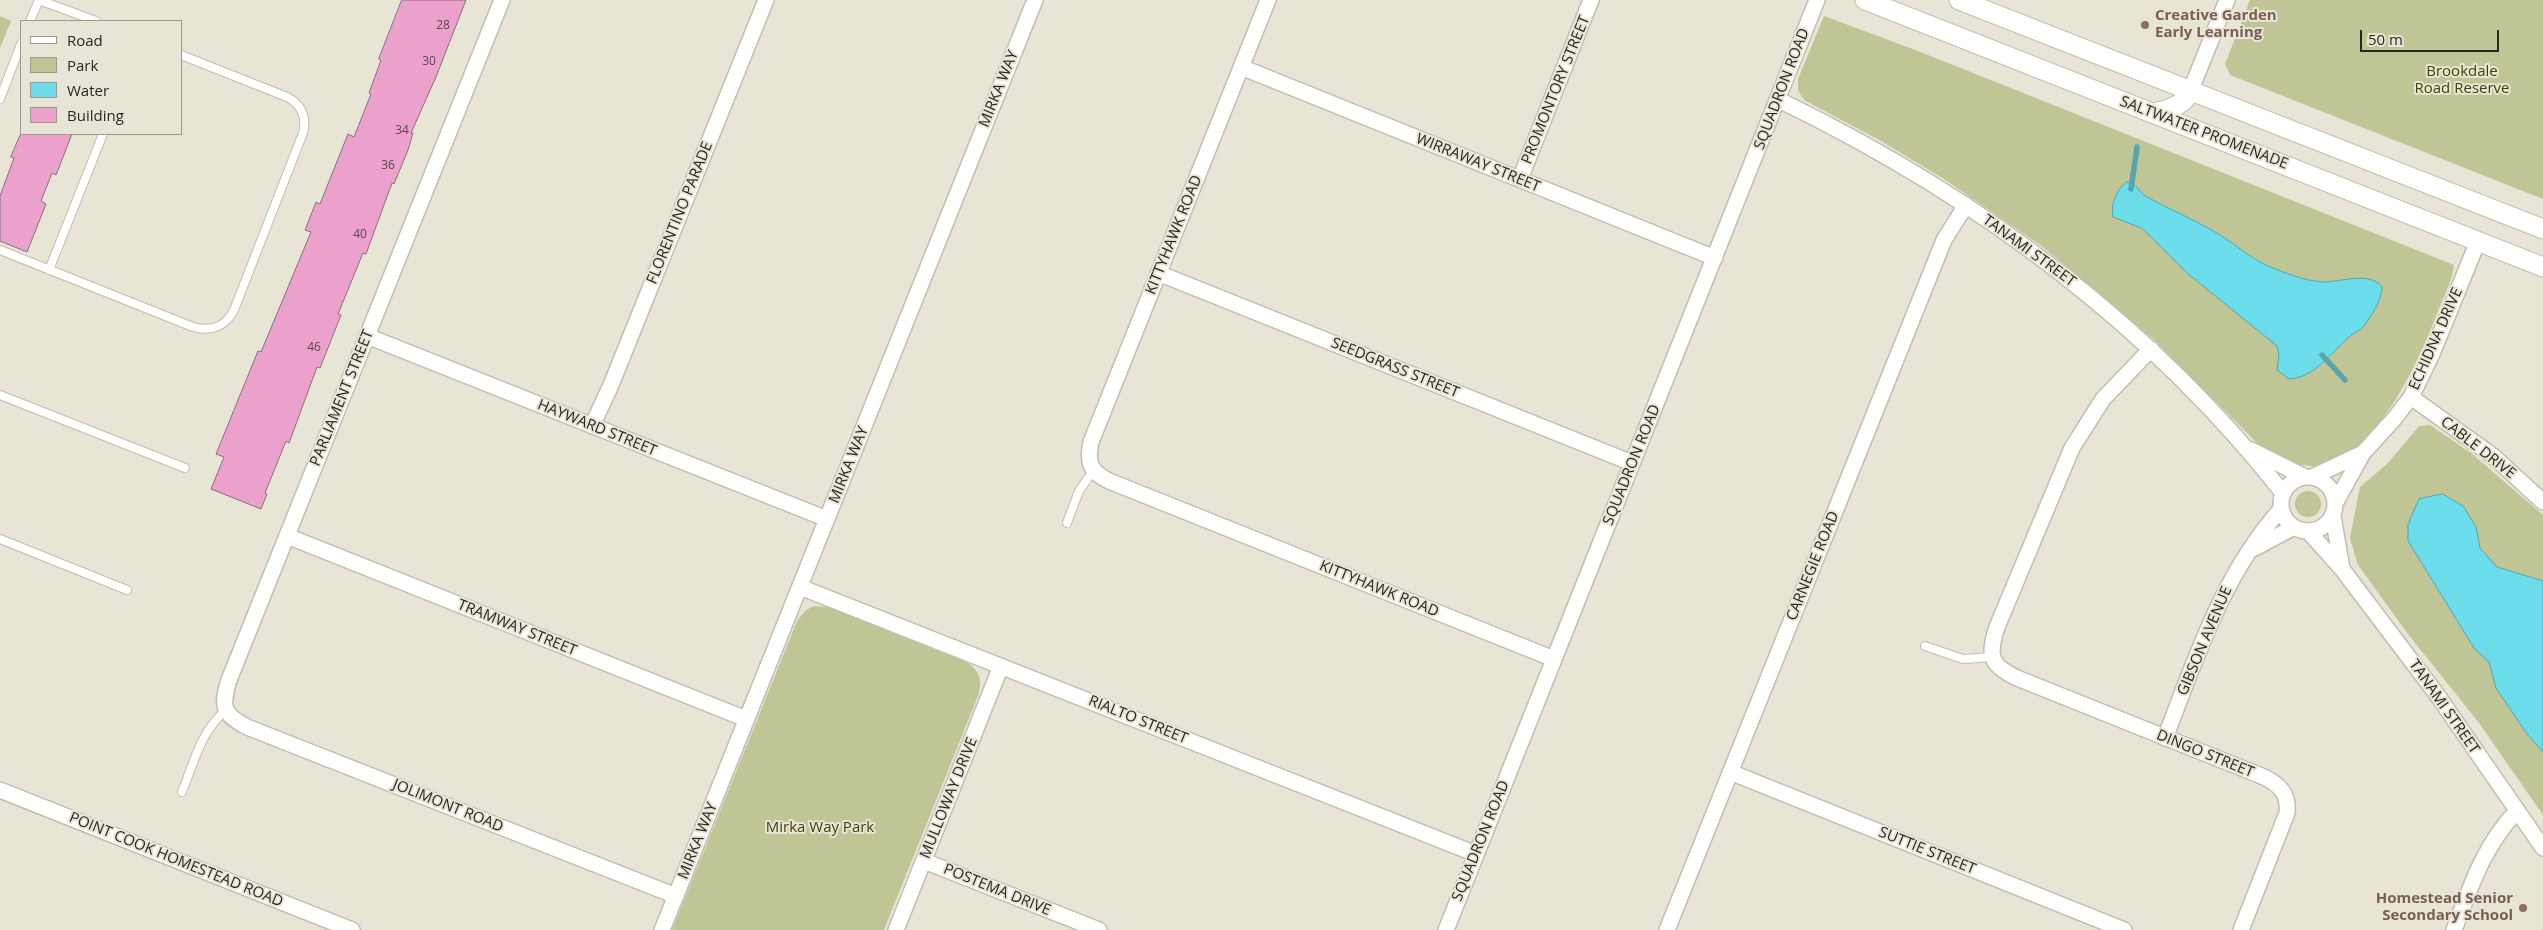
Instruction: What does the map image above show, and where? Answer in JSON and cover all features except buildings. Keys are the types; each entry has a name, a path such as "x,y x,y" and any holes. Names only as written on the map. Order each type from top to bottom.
{"street":[{"name":"PARLIAMENT STREET","path":"226,710 224,697 229,680 502,0"},
{"name":"FLORENTINO PARADE","path":"592,426 611,385 766,0"},
{"name":"MIRKA WAY","path":"662,930 1035,0"},
{"name":"KITTYHAWK ROAD","path":"1268,0 1091,442 1088,462 1093,471 1127,488 1554,658"},
{"name":"PROMONTORY STREET","path":"1520,179 1591,0"},
{"name":"SQUADRON ROAD","path":"1446,930 1779,100 1817,0"},
{"name":"SALTWATER PROMENADE","path":"1865,0 2543,267"},
{"path":"1959,0 2543,230"},
{"path":"2155,113 2177,107 2187,98 2227,0"},
{"name":"WIRRAWAY STREET","path":"1241,67 1715,258"},
{"name":"TANAMI STREET","path":"1779,100 1890,157 1966,205 2074,283 2151,349 2204,400 2246,447 2283,493"},
{"name":"CARNEGIE ROAD","path":"1667,930 1944,240 1966,205"},
{"name":"ECHIDNA DRIVE","path":"2334,509 2363,453 2411,397 2432,354 2478,241"},
{"name":"SEEDGRASS STREET","path":"1158,273 1632,463"},
{"name":"HAYWARD STREET","path":"367,336 827,519"},
{"path":"1992,657 1992,642 1997,627 2072,448 2103,399 2151,349"},
{"name":"CABLE DRIVE","path":"2411,397 2493,456 2543,502"},
{"name":"TANAMI STREET","path":"2246,447 2308,477"},
{"name":"ECHIDNA DRIVE","path":"2308,477 2363,453"},
{"path":"2308,477 2328,485 2334,509 2323,527 2301,529 2284,516 2281,509 2283,493 2288,485 2308,477"},
{"name":"GIBSON AVENUE","path":"2165,738 2221,599 2235,572 2253,549 2260,534 2281,509"},
{"name":"TANAMI STREET","path":"2334,509 2342,569"},
{"name":"TANAMI STREET","path":"2301,529 2342,569 2438,696 2516,812 2543,848"},
{"name":"GIBSON AVENUE","path":"2253,549 2301,529"},
{"name":"TRAMWAY STREET","path":"287,536 746,719"},
{"name":"RIALTO STREET","path":"800,587 1476,854"},
{"name":"DINGO STREET","path":"1992,657 2000,669 2017,678 2264,778 2273,782 2284,793 2288,806 2287,813 2240,930"},
{"name":"MULLOWAY DRIVE","path":"896,930 1001,666"},
{"name":"JOLIMONT ROAD","path":"226,710 235,721 247,727 676,896"},
{"name":"SUTTIE STREET","path":"1730,772 2124,930"},
{"name":"POINT COOK HOMESTEAD ROAD","path":"0,790 352,930"},
{"path":"2454,930 2479,864 2490,843 2516,812"},
{"name":"POSTEMA DRIVE","path":"924,861 1099,930"}],"lane":[{"path":"30,20 39,0 93,20"},
{"path":"0,99 20,47"},
{"path":"0,250 201,329 216,328 230,316 304,133 304,117 298,105 287,97 182,55"},
{"path":"49,270 103,135"},
{"path":"0,395 185,468"},
{"path":"1067,523 1079,491 1093,471"},
{"path":"0,539 127,590"},
{"path":"1925,646 1964,660 1992,657"},
{"path":"182,792 206,731 212,721 226,710"}],"green space":[{"name":"Brookdale Road Reserve","path":"2250,0 2543,0 2543,199 2230,75 2225,64"},
{"path":"0,16 11,21 0,48"},
{"path":"1824,16 1918,51 2454,265 2452,277 2420,355 2392,405 2376,427 2357,446 2337,460 2316,466 2302,465 2281,458 2262,448 2152,338 2043,247 1944,179 1881,141 1804,100 1798,90 1798,79"},
{"path":"2430,425 2471,453 2543,515 2543,815 2479,723 2408,634 2358,565 2350,538 2360,487 2388,463 2419,426"},
{"path":"2308,491 2318,494 2321,504 2318,514 2308,517 2298,514 2295,504 2298,494"},
{"name":"Mirka Way Park","path":"814,606 828,607 966,662 971,665 979,676 978,696 884,930 672,930 797,621 806,610"}],"water":[{"path":"2127,182 2133,184 2147,197 2207,227 2259,261 2280,271 2324,282 2363,278 2377,282 2382,287 2382,292 2376,307 2362,328 2350,336 2322,364 2298,378 2289,379 2277,370 2279,355 2277,346 2187,273 2141,228 2113,217 2115,197 2120,188"},
{"path":"2443,494 2463,506 2476,527 2480,548 2497,567 2543,581 2543,752 2527,734 2496,688 2489,662 2474,648 2408,541 2408,524 2419,499"}],"waterway":[{"path":"2131,189 2137,147"},
{"path":"2322,355 2345,380"}],"place":[{"name":"Creative Garden Early Learning","path":"2145,25"},
{"name":"Homestead Senior Secondary School","path":"2523,908"}]}
